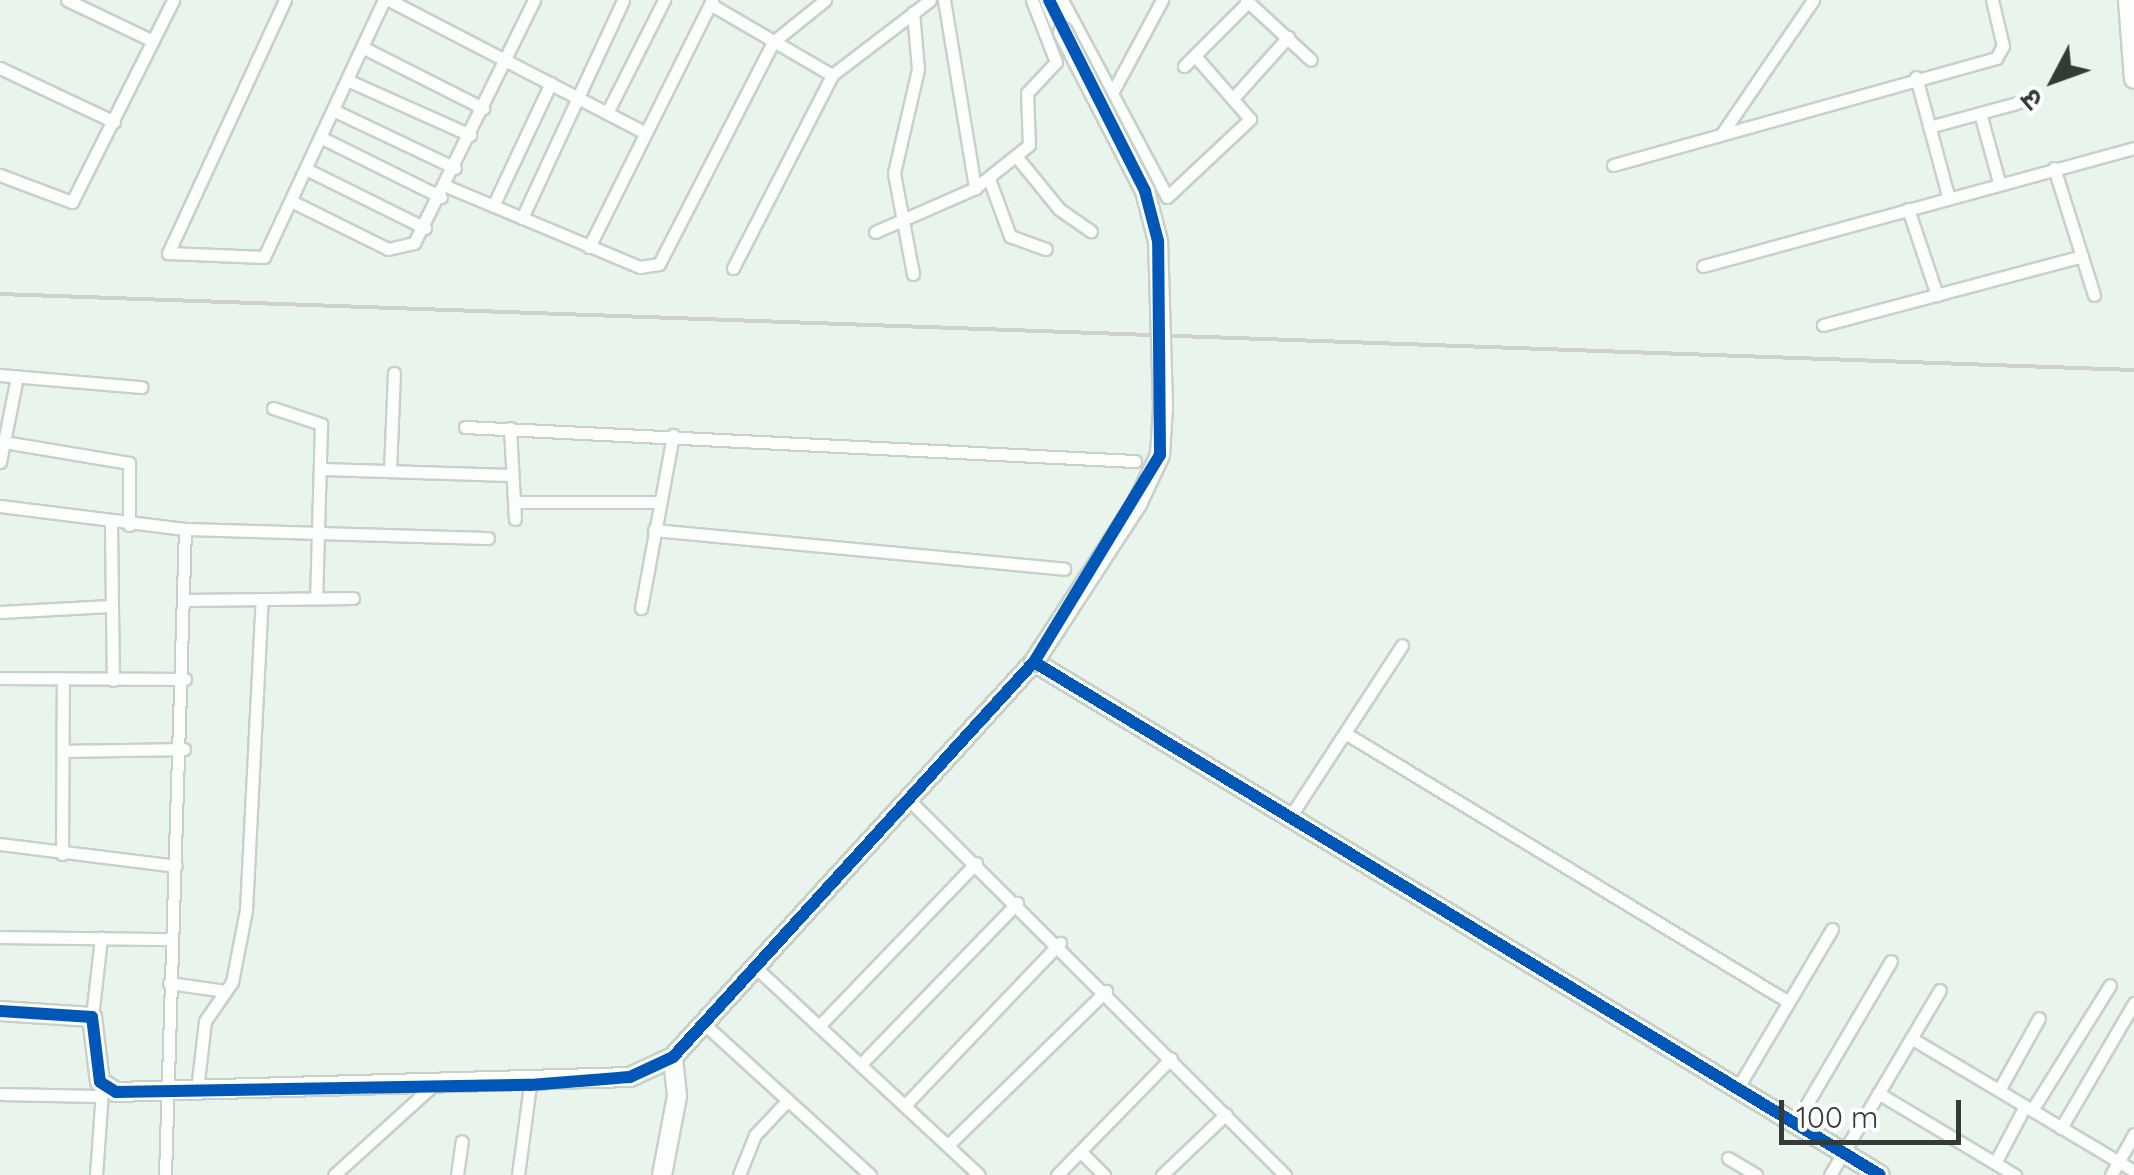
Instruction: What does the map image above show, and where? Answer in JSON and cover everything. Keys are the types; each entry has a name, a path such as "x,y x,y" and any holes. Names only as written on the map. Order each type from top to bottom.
{"street":[{"path":"67,0 153,41"},
{"path":"0,175 72,202 173,0"},
{"path":"285,0 168,253 264,257 387,0 646,133"},
{"path":"291,201 397,251 425,228 534,0"},
{"path":"522,218 623,0"},
{"path":"608,114 664,0"},
{"path":"320,137 588,248 640,266 664,260 773,42 826,0"},
{"path":"733,268 832,75 930,0"},
{"path":"944,0 975,188"},
{"path":"875,232 975,188 1016,156 1033,137 1030,84 1056,62 1032,0"},
{"path":"0,1094 530,1085 630,1077 673,1057 904,795 1034,662 1137,504 1160,455 1163,407 1158,241 1145,191 1049,0"},
{"path":"1062,0 1167,197 1247,125 1250,113 1194,56"},
{"path":"1112,92 1162,0"},
{"path":"1723,132 1813,0"},
{"path":"1613,165 2000,56 1992,0"},
{"path":"2114,0 2126,9 2134,78"},
{"path":"1184,66 1247,1 1310,60"},
{"path":"588,248 711,2 832,75"},
{"path":"913,12 918,69 894,173 900,222 913,274"},
{"path":"1236,95 1288,38"},
{"path":"362,47 483,108"},
{"path":"0,68 114,122"},
{"path":"1916,77 1948,196"},
{"path":"347,80 470,136"},
{"path":"493,206 550,84"},
{"path":"1930,127 2017,103"},
{"path":"333,110 455,168"},
{"path":"1980,113 2000,182"},
{"path":"1703,266 2134,148"},
{"path":"1016,156 1059,210 1091,231"},
{"path":"2054,168 2094,295"},
{"path":"306,169 425,228"},
{"path":"988,179 1010,236 1046,249"},
{"path":"1908,209 1937,295"},
{"path":"1822,325 2082,256"},
{"path":"390,471 394,373"},
{"path":"0,375 140,387"},
{"path":"0,462 17,376"},
{"path":"273,408 316,417 321,469 316,598"},
{"path":"465,427 1136,461"},
{"path":"510,428 514,520"},
{"path":"641,608 673,435"},
{"path":"4,442 129,463 129,525"},
{"path":"321,469 512,475"},
{"path":"514,502 659,502"},
{"path":"0,506 112,524 184,529 488,538"},
{"path":"112,524 113,680"},
{"path":"165,1175 164,1091 184,750 184,529"},
{"path":"654,530 1064,569"},
{"path":"185,600 353,598"},
{"path":"198,1090 205,1021 225,991 246,910 262,599"},
{"path":"0,612 110,606"},
{"path":"1290,818 1402,645"},
{"path":"1034,662 1880,1175"},
{"path":"0,678 186,679"},
{"path":"62,854 63,680"},
{"path":"1345,732 1787,1001"},
{"path":"62,751 184,750"},
{"path":"904,795 1060,943 1286,1175"},
{"path":"0,844 176,866"},
{"path":"820,1026 976,864"},
{"path":"862,1063 1017,903"},
{"path":"1738,1089 1832,929"},
{"path":"0,937 172,939"},
{"path":"96,1175 101,1092 92,1017 101,938"},
{"path":"906,1104 1060,943"},
{"path":"1795,1124 1891,961"},
{"path":"754,966 979,1175"},
{"path":"169,983 225,991"},
{"path":"1995,1163 2110,985"},
{"path":"1830,1175 1940,990"},
{"path":"948,1146 1106,991"},
{"path":"2061,1128 2134,1004"},
{"path":"0,1010 92,1017"},
{"path":"1999,1090 2040,1018"},
{"path":"703,1023 870,1175"},
{"path":"1911,1038 2134,1172"},
{"path":"662,1175 677,1096 673,1057"},
{"path":"1057,1175 1172,1058"},
{"path":"518,1175 530,1085"},
{"path":"334,1175 432,1086"},
{"path":"1878,1093 2015,1175"},
{"path":"739,1175 755,1135 788,1100"},
{"path":"1162,1175 1226,1114"},
{"path":"2111,1175 2134,1134"},
{"path":"457,1175 462,1141"},
{"path":"1081,1152 1104,1175"},
{"path":"1728,1158 1756,1175"},
{"path":"1174,1164 1185,1175"}],"railway":[{"path":"0,294 2134,370"}],"cycle path":[{"path":"0,1011 92,1017 100,1082 116,1092 530,1085 630,1077 673,1057 1034,662 1160,455 1158,241 1145,191 1049,0"},
{"path":"1034,662 1880,1175"}]}
